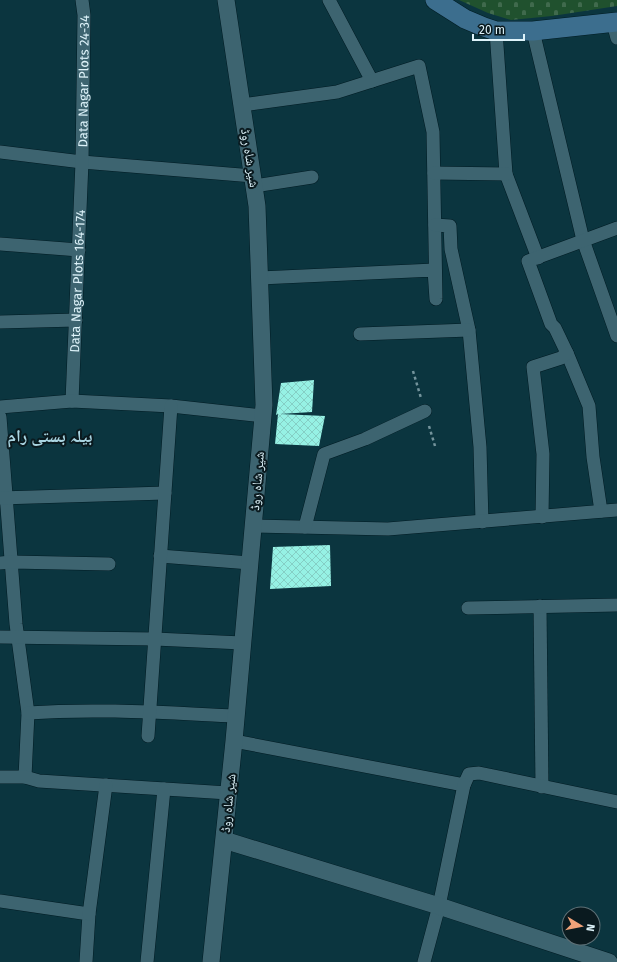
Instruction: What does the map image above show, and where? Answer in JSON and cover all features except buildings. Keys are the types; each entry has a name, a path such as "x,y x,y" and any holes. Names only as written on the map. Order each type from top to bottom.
{"main road":[{"path":"435,0 465,19 496,31 616,28"}],"street":[{"name":"Data Nagar Plots 24-34","path":"82,0 84,15 82,162"},
{"name":"شیر شاہ روڈ","path":"211,962 234,742 235,716 264,404 257,206 226,0"},
{"path":"329,0 372,81"},
{"path":"496,31 506,174 538,258"},
{"path":"533,31 583,240 617,336"},
{"path":"242,105 337,92 419,66 433,132 436,299 434,270 260,278"},
{"path":"0,152 254,181 312,177"},
{"name":"Data Nagar Plots 164-174","path":"72,401 82,162"},
{"path":"434,173 506,174"},
{"path":"435,225 450,226 451,249 469,330 480,447 482,522"},
{"path":"601,511 593,457 589,406 567,353 555,328 551,324 528,261 617,228"},
{"path":"0,244 78,250"},
{"path":"0,322 76,320"},
{"path":"360,334 469,330"},
{"path":"542,517 543,454 533,367 561,358 567,353"},
{"path":"0,407 72,401 171,406 263,416"},
{"path":"148,736 171,406"},
{"path":"305,527 324,454 366,439 425,411"},
{"path":"0,417 6,563 28,713 25,777"},
{"path":"3,498 165,493"},
{"path":"253,526 388,529 617,510"},
{"path":"160,556 250,563"},
{"path":"6,563 110,564"},
{"path":"540,606 542,787"},
{"path":"468,608 617,606"},
{"path":"0,637 155,639 242,643"},
{"path":"28,713 150,712 235,716"},
{"path":"234,742 464,785"},
{"path":"424,962 439,906 464,785 469,774 479,773 617,802"},
{"path":"0,777 25,777 39,781 228,793"},
{"path":"86,962 89,914 106,785"},
{"path":"148,962 164,789"},
{"path":"224,840 439,906 609,962"},
{"path":"0,901 89,914"}],"green space":[{"path":"459,0 617,0 617,6 552,16 511,20 488,13"}],"district":[{"name":"بیلہ بستی رام","path":"50,436"}]}
